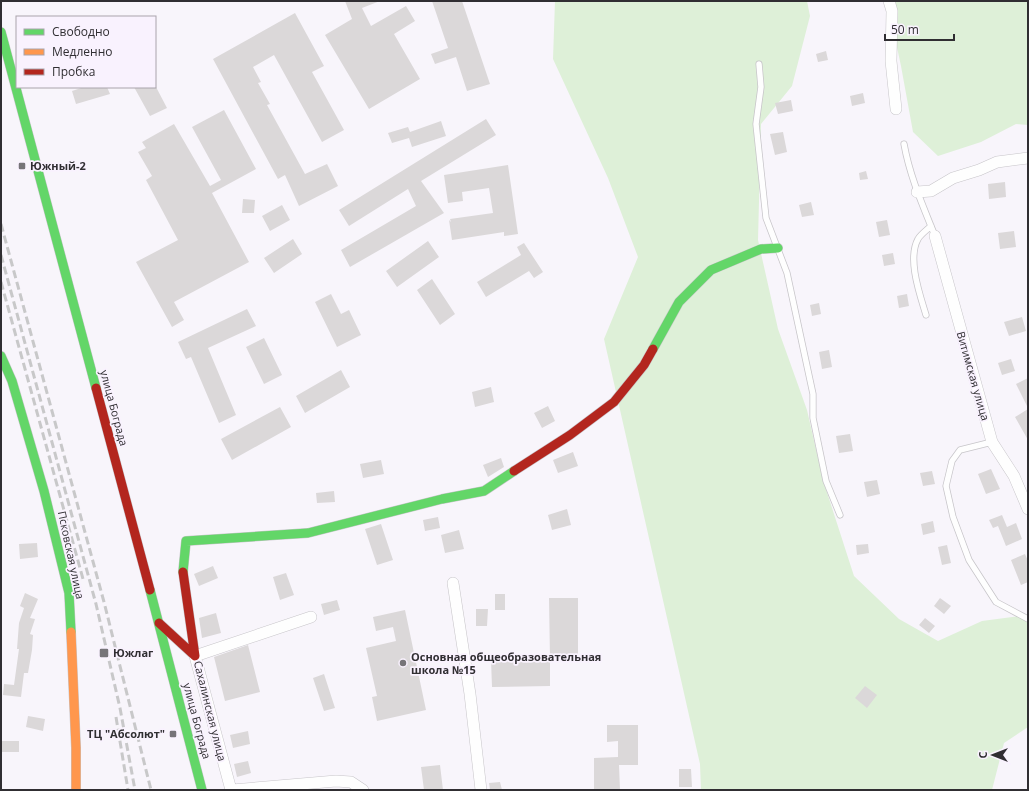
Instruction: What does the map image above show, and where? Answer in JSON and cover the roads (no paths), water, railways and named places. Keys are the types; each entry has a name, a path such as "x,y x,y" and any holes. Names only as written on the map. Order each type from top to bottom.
{"street":[{"path":"888,1 892,11 891,61 896,109"},
{"name":"улица Бограда","path":"1,32 6,68 159,623 202,790"},
{"path":"917,192 931,190 953,178 979,170 997,162 1028,158"},
{"name":"Витимская улица","path":"933,231 992,442 1014,476 1028,509"},
{"path":"195,656 183,574 186,541 308,533 442,499 484,491 570,434 614,402 644,365 679,302 711,270 761,249 778,248"},
{"name":"Псковская улица","path":"1,356 12,381 44,491 69,593 75,725 76,790"},
{"path":"453,583 470,694 481,790"},
{"name":"Сахалинская улица","path":"311,618 195,656 231,790 336,781 351,782 363,790"},
{"path":"159,623 195,656"}],"lane":[{"path":"759,64 761,87 756,124 766,218 787,273 813,394 813,418 826,482 840,515"},
{"path":"904,144 917,192 933,231 918,239 914,252 915,280 926,315"},
{"path":"992,442 960,450 952,461 946,486 954,517 969,560 996,602 1028,619"}],"railway":[{"path":"1,224 104,602 151,790"},
{"path":"1,255 96,604 120,708 135,790"},
{"path":"1,282 83,579"},
{"path":"116,717 128,790"}],"place":[{"name":"Южный-2","path":"22,166"},
{"name":"Южлаг","path":"104,653"},
{"name":"Основная общеобразовательная школа №15","path":"403,663"},
{"name":"ТЦ \"Абсолют\"","path":"173,734"}]}
